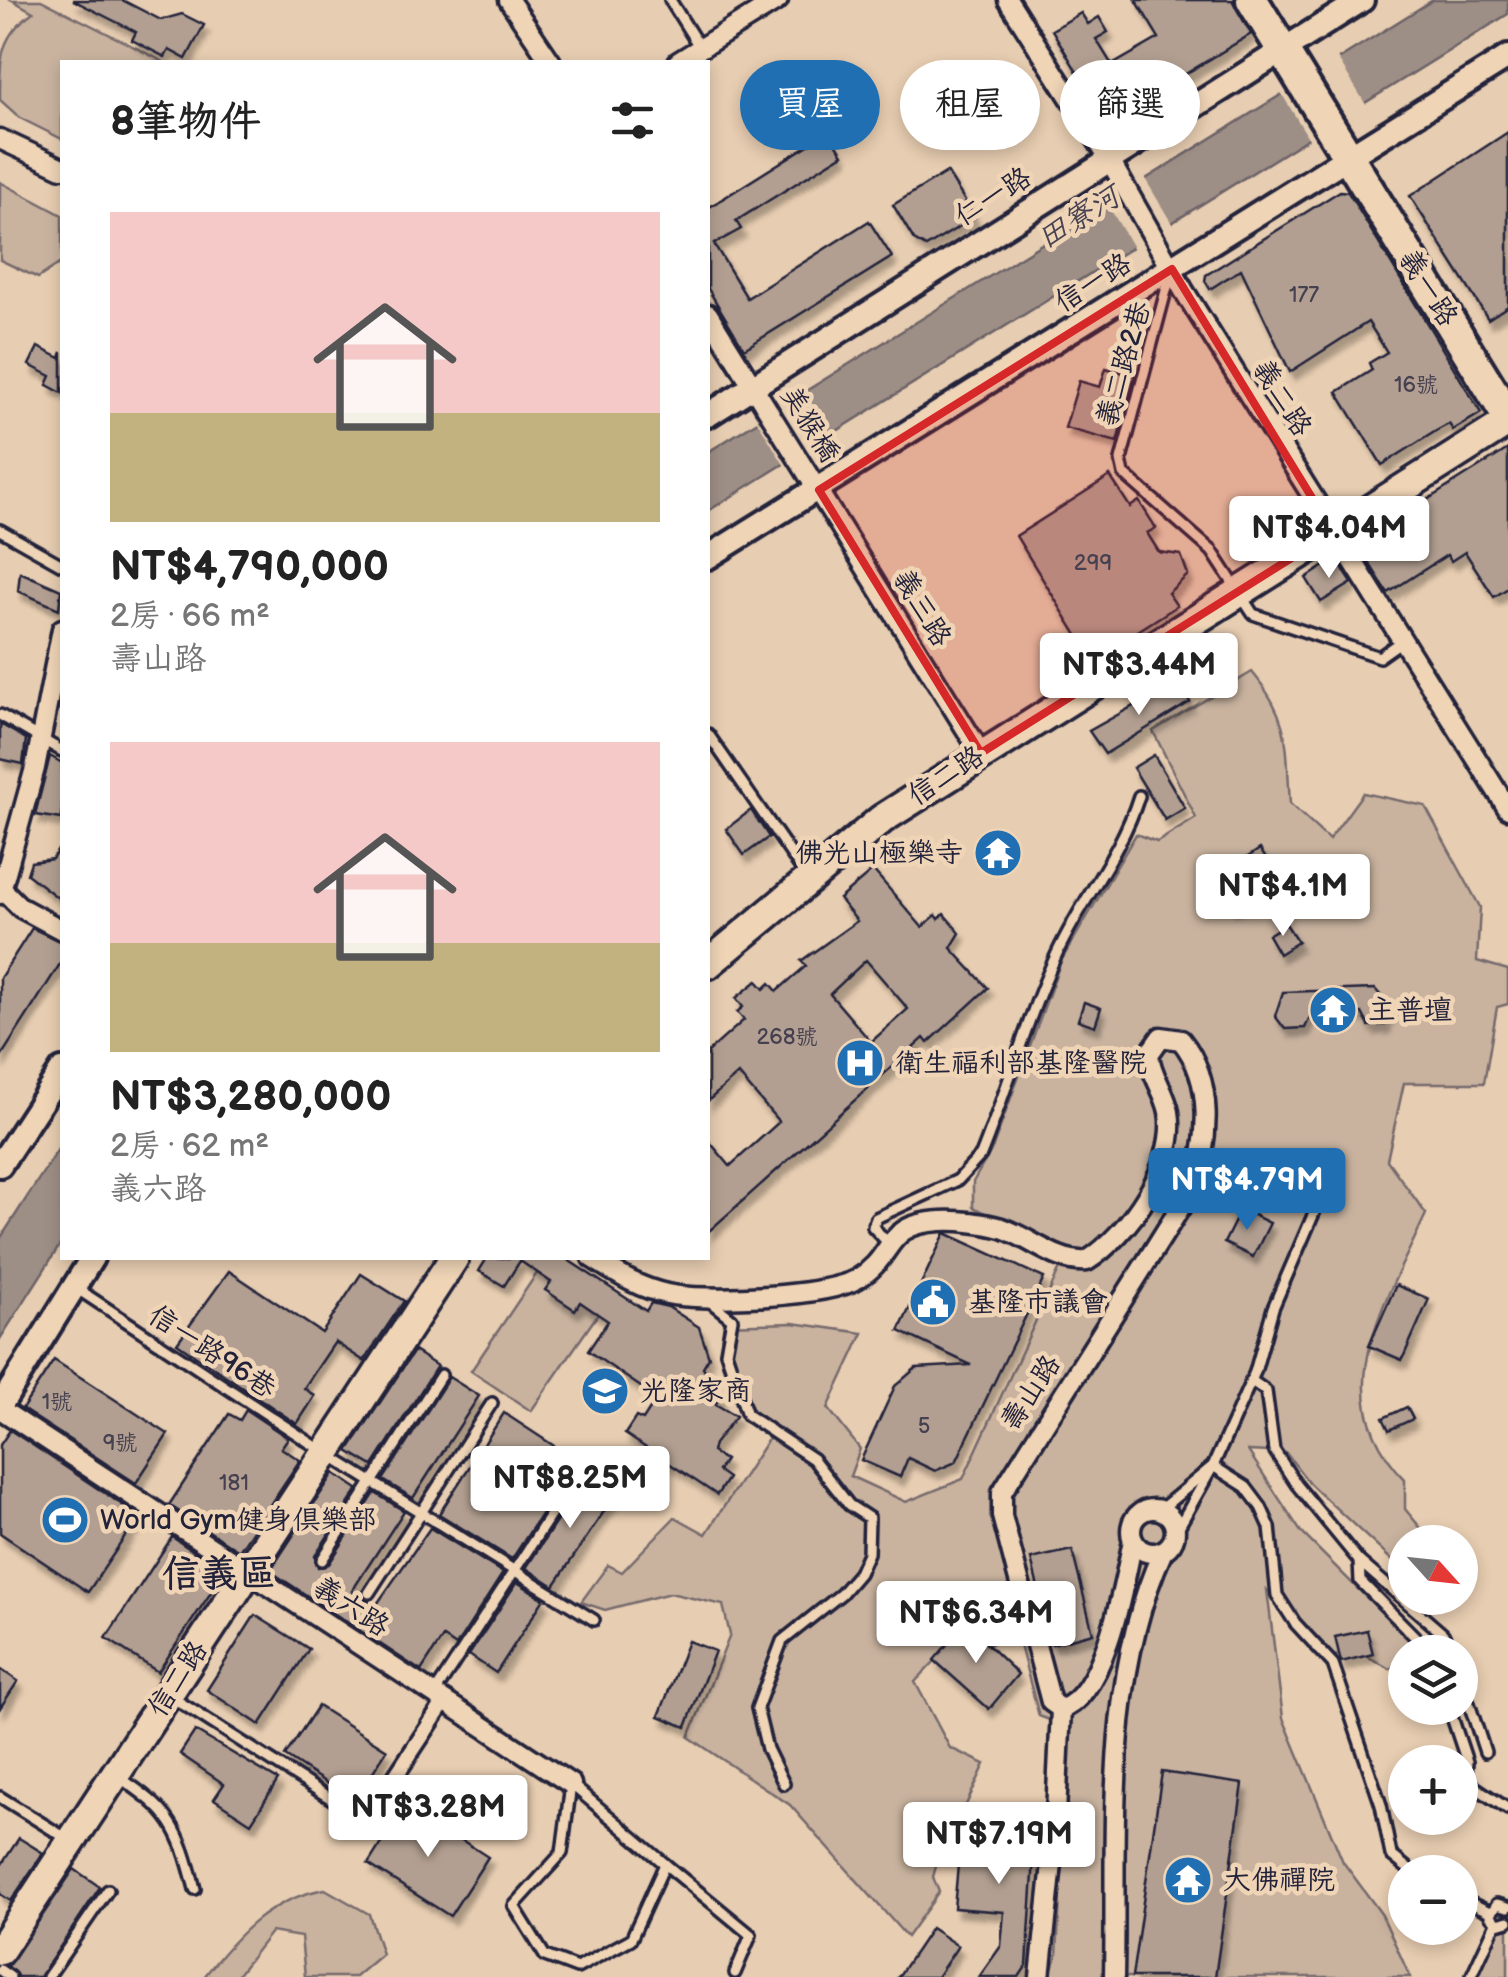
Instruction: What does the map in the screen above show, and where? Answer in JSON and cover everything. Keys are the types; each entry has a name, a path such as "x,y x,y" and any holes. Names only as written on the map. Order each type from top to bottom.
{"main road":[{"path":"1252,0 1289,46"},
{"path":"1268,0 1289,46 1355,155"},
{"name":"義一路","path":"1355,155 1508,386"},
{"name":"義一路","path":"1355,155 1508,420"},
{"name":"信二路","path":"710,962 882,819 1508,420"},
{"name":"信二路","path":"1,1950 453,1260"}],"street":[{"path":"509,0 550,60"},
{"path":"681,60 778,0"},
{"name":"義二路","path":"1008,0 1109,159 1333,532 1500,779 1508,809"},
{"name":"仁一路","path":"710,414 1362,0"},
{"name":"信一路","path":"710,556 1508,58"},
{"path":"0,139 60,167"},
{"name":"美猴橋","path":"710,317 818,490"},
{"name":"義三路","path":"818,490 981,753"},
{"path":"60,639 40,738 1,890 21,908 60,929"},
{"name":"壽山路","path":"595,1260 633,1284 706,1298 840,1286 866,1273 888,1244 909,1226 950,1221 1001,1228 1079,1262 1095,1256 1152,1191 1170,1148 1170,1118 1150,1063 1151,1046 1171,1036 1188,1049 1206,1114 1202,1158 1192,1190 1002,1492 1002,1516 1051,1702 1061,1709"},
{"path":"0,1165 60,1073"},
{"path":"0,1407 91,1260"},
{"name":"義六路","path":"0,1407 572,1784"},
{"path":"1040,1977 1055,1835 1061,1709 1076,1699 1109,1640 1132,1540 1131,1528 1138,1515 1160,1509 1174,1520 1176,1532 1142,1594 1126,1676 1114,1977"},
{"path":"1132,1540 1147,1552 1163,1551"},
{"path":"366,1821 440,1698"}],"lane":[{"path":"670,0 700,48"},
{"name":"義二路2巷","path":"1172,269 1121,467 1130,480 1212,551 1253,614 1379,657 1403,640"},
{"path":"0,530 60,564"},
{"path":"0,716 60,750"},
{"path":"710,737 808,880"},
{"path":"888,1244 873,1227 876,1218 958,1180 981,1155 1054,958 1108,868 1138,796"},
{"path":"1176,1532 1213,1466 1252,1380 1273,1308 1330,1176"},
{"name":"信一路96巷","path":"74,1286 326,1454 594,1620"},
{"path":"706,1298 732,1319 726,1352 747,1415 813,1459 849,1505 869,1518 868,1554 859,1573 842,1594 782,1641 757,1708 767,1750 784,1784"},
{"path":"322,1560 440,1374"},
{"path":"1252,1380 1266,1392 1274,1450 1359,1560 1444,1635"},
{"path":"369,1593 492,1404"},
{"path":"440,1698 513,1572 586,1462"},
{"path":"1160,1509 1213,1466"},
{"path":"1213,1466 1246,1487 1261,1507 1270,1527 1277,1595 1295,1623 1334,1664 1381,1805 1391,1855"},
{"path":"1359,1560 1360,1580 1413,1635"},
{"path":"168,1694 366,1821"},
{"path":"1455,1725 1467,1762 1466,1776 1475,1788 1508,1808"},
{"path":"1476,1725 1485,1752"},
{"path":"115,1775 158,1803 184,1847 195,1889"},
{"path":"572,1784 562,1853 514,1906 546,1956 576,1972 631,1939 666,1864"},
{"name":"義六路","path":"572,1784 751,1935 735,1974"},
{"path":"0,1797 71,1841"},
{"path":"48,1977 108,1890"},
{"path":"1490,1912 1497,1904 1508,1907"},
{"path":"1478,1906 1490,1912 1496,1923"},
{"path":"1496,1923 1508,1920"},
{"path":"1471,1977 1496,1923"},
{"path":"1,1950 10,1977"}],"highlighted area":[{"path":"1172,269 1333,532 981,753 819,490"}],"shaded area":[{"path":"12,0 41,0 160,60 60,60 60,138 20,118 0,100 4,48 14,30 33,12"},
{"name":"田寮河","path":"1433,0 1508,0 1508,14 710,510 710,451 1192,150 1200,150 1200,145"},
{"path":"0,182 60,214 60,263 38,278 0,260"},
{"path":"1252,672 1280,719 1287,749 1290,804 1329,840 1363,793 1425,806 1480,907 1477,961 1508,970 1508,1004 1497,1007 1484,1083 1404,1083 1387,1160 1426,1214 1380,1314 1365,1381 1368,1414 1380,1447 1405,1479 1405,1509 1418,1525 1388,1525 1388,1557 1310,1484 1286,1453 1248,1451 1301,1532 1404,1635 1388,1635 1388,1668 1356,1650 1334,1656 1267,1590 1283,1718 1343,1862 1382,1915 1388,1928 1388,1945 1396,1945 1410,1977 1048,1977 1057,1956 1068,1727 1039,1716 1007,1597 997,1611 1009,1633 990,1645 958,1637 915,1682 950,1748 985,1764 965,1807 951,1814 933,1877 939,1892 907,1937 790,1805 689,1737 730,1635 723,1605 670,1593 605,1610 581,1602 608,1565 622,1572 675,1517 706,1534 772,1433 739,1398 725,1373 721,1359 724,1325 793,1323 863,1333 828,1408 860,1449 850,1476 906,1502 963,1479 1067,1253 973,1207 973,1182 993,1147 1061,961 1136,834 1157,842 1196,818 1153,731"},
{"path":"60,1146 60,1245 0,1339 0,1239"},
{"path":"537,1273 598,1314 531,1411 471,1371"},
{"path":"325,1889 369,1914 382,1954 355,1977 305,1977 301,1937 271,1932 236,1977 204,1977 242,1933 271,1910"},
{"path":"1508,1905 1508,1977 1467,1977 1496,1915"}],"pier":[{"path":"1336,56 1368,108 1312,144 1280,91"},
{"path":"1144,177 1174,227 1135,251 1105,200"},
{"path":"783,400 814,450 786,468 755,417"}],"building":[{"path":"73,0 122,0 161,20 182,14 204,25 186,59 169,50 165,57 132,40 136,32"},
{"path":"1136,0 1232,0 1251,34 1200,65 1200,60 1121,60 1159,38"},
{"path":"1081,13 1088,24 1099,17 1108,32 1096,39 1109,60 1070,60 1052,30"},
{"path":"1508,132 1508,306 1488,319 1410,196"},
{"path":"800,150 840,150 843,154 736,221 741,229 714,244 747,298 869,221 892,257 744,349 710,292 710,207"},
{"path":"947,172 975,217 926,247 914,240 893,205"},
{"path":"1340,191 1348,192 1481,413 1453,430 1449,424 1382,465 1337,392 1372,370 1369,363 1387,352 1368,322 1290,372 1241,269 1210,289 1205,281 1206,275"},
{"path":"38,347 60,358 60,392 47,385 51,376 29,365"},
{"path":"1106,368 1135,376 1117,442 1065,428 1079,381 1100,387"},
{"path":"1508,449 1508,588 1494,597 1465,552 1451,561 1447,555 1388,593 1362,552 1365,539"},
{"path":"1110,476 1130,507 1139,501 1156,528 1147,533 1159,552 1181,555 1188,575 1168,593 1177,606 1105,652 1101,644 1088,653 1016,536"},
{"path":"1331,562 1339,563 1352,583 1321,602 1306,578"},
{"path":"20,572 60,590 59,609 18,591"},
{"path":"1178,681 1190,702 1105,754 1089,731"},
{"path":"0,724 26,739 23,764 0,759"},
{"path":"1154,755 1185,808 1165,820 1133,768"},
{"path":"50,756 60,762 60,819 35,815"},
{"path":"751,810 769,837 744,855 726,829"},
{"path":"60,847 60,899 27,874 31,862 52,859"},
{"path":"1260,849 1278,878 1232,907 1214,879"},
{"path":"873,870 922,927 936,915 939,919 944,914 960,933 951,948 988,988 928,1043 924,1038 710,1230 710,1142 730,1166 779,1122 738,1074 710,1099 710,1050 744,1020 737,1012 743,1007 736,998 757,981 764,989 770,983 777,991 806,966 801,961 857,921 839,899","holes":["866,960 908,1009 871,1042 830,994"]},
{"path":"1286,924 1298,942 1279,954 1268,935"},
{"path":"32,928 60,941 60,964 0,1058 0,978"},
{"name":"主普壇","path":"1375,989 1390,1006 1385,1025 1369,1026 1362,1013 1311,1015 1305,1028 1285,1029 1275,1016 1283,992"},
{"path":"1084,1002 1101,1008 1095,1026 1078,1020"},
{"path":"1241,1209 1270,1223 1253,1257 1224,1243"},
{"path":"945,1233 1044,1278 956,1462 935,1471 908,1458 900,1477 861,1460 895,1386 916,1368 971,1365 899,1331"},
{"path":"486,1260 568,1260 646,1311 651,1303 668,1307 699,1327 709,1357 703,1367 721,1397 715,1404 736,1416 712,1452 725,1460 718,1471 728,1478 717,1495 625,1434 636,1417 643,1420 657,1398 588,1351 608,1321 580,1302 575,1310 545,1290 551,1282 520,1261 504,1286 479,1271"},
{"path":"229,1271 322,1333 361,1274 404,1301 364,1361 335,1342 304,1388 315,1396 297,1424 177,1343"},
{"path":"1396,1285 1429,1299 1402,1360 1369,1346"},
{"path":"414,1351 437,1366 373,1466 348,1451"},
{"path":"54,1360 168,1434 136,1483 22,1409"},
{"path":"449,1377 479,1396 413,1498 383,1480"},
{"path":"1407,1407 1413,1419 1389,1430 1383,1418"},
{"path":"246,1410 288,1438 281,1448 300,1460 239,1551 169,1505 229,1414 240,1420"},
{"path":"504,1413 571,1457 567,1463 572,1467 512,1559 439,1514"},
{"path":"10,1430 139,1516 88,1592 0,1533 0,1445"},
{"path":"334,1473 358,1489 315,1556 318,1567 329,1564 375,1493 404,1511 352,1591 375,1607 430,1528 503,1573 456,1646 443,1637 421,1671 270,1571"},
{"path":"586,1476 615,1495 554,1586 526,1568"},
{"path":"172,1537 211,1563 212,1591 158,1672 106,1638"},
{"path":"1072,1550 1093,1633 1052,1644 1031,1559"},
{"path":"517,1582 544,1599 496,1673 469,1655"},
{"path":"255,1615 309,1649 260,1725 207,1690"},
{"path":"965,1623 1018,1674 989,1709 934,1660"},
{"path":"1367,1630 1373,1654 1341,1662 1335,1637"},
{"path":"688,1641 715,1651 686,1727 659,1716"},
{"path":"0,1669 18,1681 0,1708"},
{"path":"318,1706 387,1750 354,1801 285,1756"},
{"path":"195,1731 278,1780 251,1823 214,1799 224,1784 180,1754"},
{"name":"大佛禪院","path":"1162,1772 1243,1784 1215,1977 1132,1977"},
{"path":"406,1804 488,1857 450,1916 368,1864"},
{"path":"962,1822 1036,1828 1027,1965 1019,1977 979,1977 1001,1946 1004,1912 954,1908"},
{"path":"19,1838 43,1853 11,1901 0,1894 0,1867"},
{"path":"74,1869 100,1887 40,1977 18,1977 8,1966"},
{"path":"931,1928 958,1946 937,1977 898,1977"}],"place":[{"name":"佛光山極樂寺","path":"998,853"},
{"name":"主普壇","path":"1333,1010"},
{"name":"衛生福利部基隆醫院","path":"860,1063"},
{"name":"基隆市議會","path":"933,1302"},
{"name":"光隆家商","path":"605,1391"},
{"name":"World Gym健身俱樂部","path":"65,1520"},
{"name":"大佛禪院","path":"1188,1880"}],"district":[{"name":"信義區","path":"219,1574"}]}
